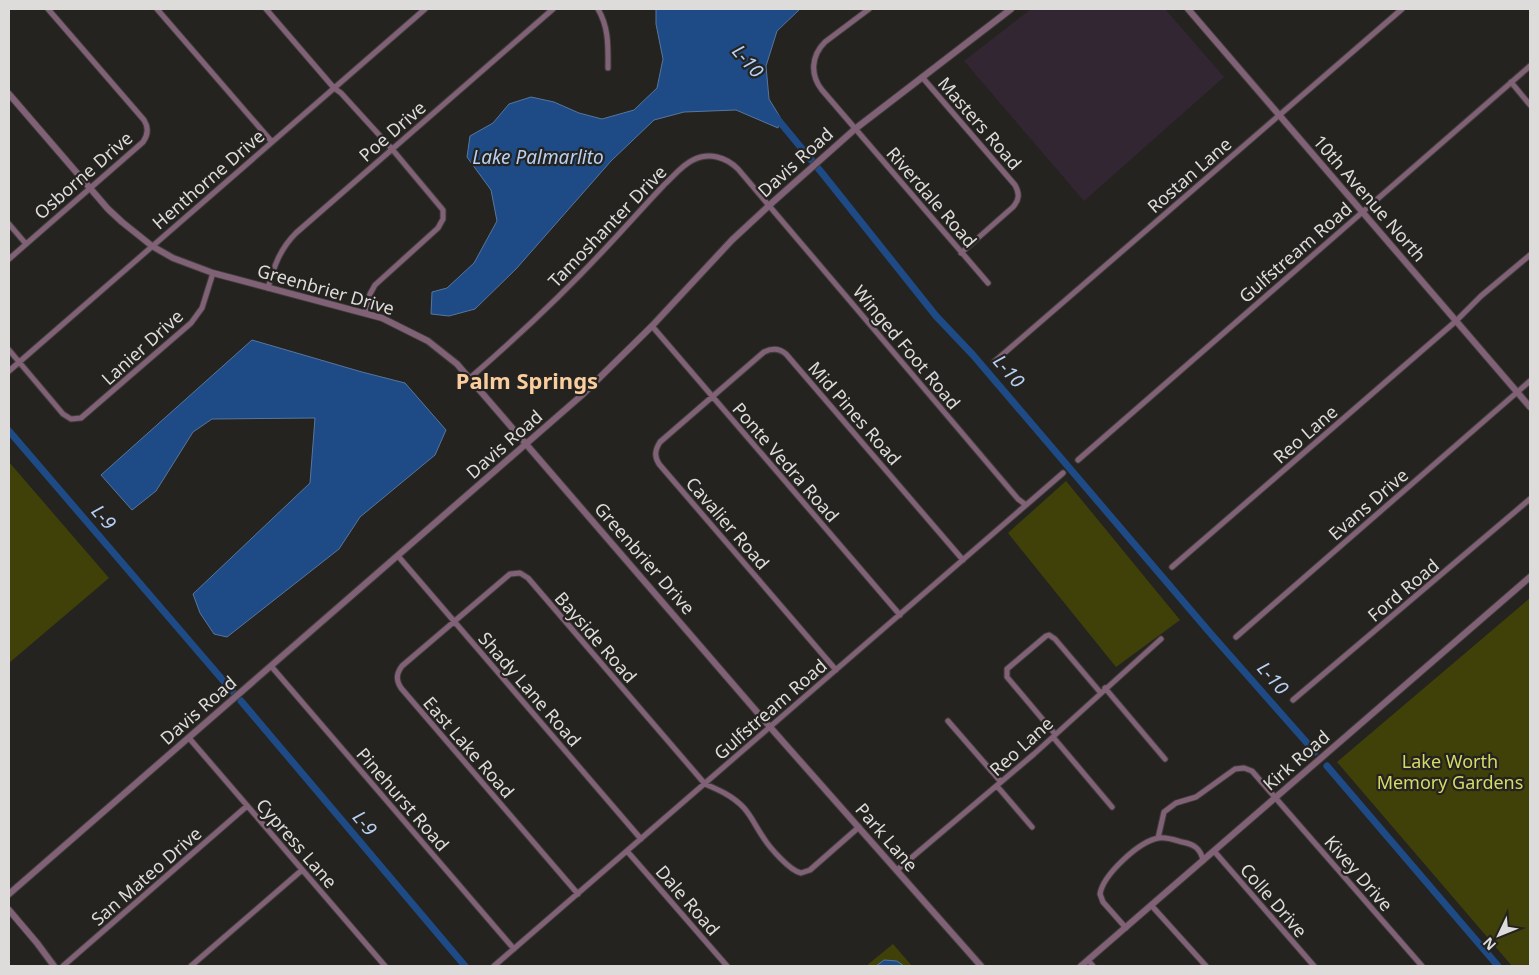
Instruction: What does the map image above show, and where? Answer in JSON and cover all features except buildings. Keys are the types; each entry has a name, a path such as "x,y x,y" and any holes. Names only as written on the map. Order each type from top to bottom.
{"street":[{"name":"Osborne Drive","path":"9,259 143,142 148,129 144,120 48,9"},
{"path":"157,9 272,142"},
{"path":"266,9 334,88 341,93 392,149 443,210 443,219 438,228 378,281 370,294 365,312"},
{"name":"Henthorne Drive","path":"9,371 425,9"},
{"name":"Poe Drive","path":"268,288 277,258 288,240 553,9"},
{"path":"598,9 608,33 608,68"},
{"name":"Riverdale Road","path":"869,9 822,45 815,56 814,65 814,74 819,86 988,283"},
{"name":"Davis Road","path":"9,894 582,395 652,326 701,272 769,205 819,160 855,129 1011,9"},
{"name":"10th Avenue North","path":"1188,9 1530,407"},
{"name":"Rostan Lane","path":"994,362 1402,9"},
{"name":"Gulfstream Road","path":"1078,460 1530,66"},
{"name":"Masters Road","path":"922,77 1015,185 1019,194 1016,204 961,252"},
{"path":"1511,82 1530,105"},
{"name":"Greenbrier Drive","path":"9,94 90,188 122,222 152,246 173,258 213,274 365,312 428,341 457,364 770,727"},
{"name":"Tamoshanter Drive","path":"470,378 550,306 690,161 708,156 727,160 738,169 769,205"},
{"name":"Winged Foot Road","path":"769,205 1012,491 1026,505"},
{"path":"9,224 26,244"},
{"name":"Reo Lane","path":"1172,567 1530,255"},
{"name":"Lanier Drive","path":"19,362 67,417 76,419 85,416 191,323 202,308 213,274"},
{"name":"Ponte Vedra Road","path":"652,326 900,615"},
{"name":"Mid Pines Road","path":"712,397 764,352 773,349 782,351 963,560"},
{"path":"9,350 19,362"},
{"name":"Evans Drive","path":"1236,637 1530,381"},
{"name":"Cavalier Road","path":"712,397 660,442 656,451 657,460 836,670"},
{"name":"Gulfstream Road","path":"494,966 1063,473"},
{"name":"Ford Road","path":"1293,700 1431,585 1530,499"},
{"name":"Shady Lane Road","path":"398,556 641,839"},
{"name":"Bayside Road","path":"454,621 506,576 515,573 524,575 705,784"},
{"name":"Kirk Road","path":"1081,966 1530,577"},
{"name":"East Lake Road","path":"454,621 402,666 397,674 398,684 578,894"},
{"path":"1100,692 1055,639 1049,636 1046,636 1007,669 1006,672 1007,676 1054,736 1112,806"},
{"name":"Reo Lane","path":"897,870 1054,736 1100,692 1161,639"},
{"name":"Pinehurst Road","path":"271,666 514,949"},
{"path":"1105,688 1165,759"},
{"path":"948,722 1032,827"},
{"name":"Park Lane","path":"770,727 981,966"},
{"name":"Cypress Lane","path":"188,738 385,966"},
{"name":"Kivey Drive","path":"1158,838 1164,812 1176,803 1196,797 1235,769 1244,768 1252,771 1422,966"},
{"path":"705,784 728,795 743,807 755,821 765,840 797,873 810,870 859,827"},
{"name":"San Mateo Drive","path":"62,966 247,806"},
{"path":"1126,928 1103,902 1100,890 1109,874 1133,852 1143,844 1158,838 1194,845 1200,851 1203,861"},
{"name":"Dale Road","path":"627,851 727,966"},
{"name":"Colle Drive","path":"1214,851 1314,966"},
{"path":"191,966 302,870"},
{"path":"1151,905 1206,966"},
{"path":"9,910 37,942 54,966"},
{"path":"1088,960 1093,966"}],"shaded area":[{"path":"1031,9 1165,9 1224,77 1084,201 964,61"}],"green space":[{"path":"9,462 109,578 9,663"},
{"path":"1066,481 1180,620 1116,667 1008,533"},
{"name":"Lake Worth Memory Gardens","path":"1530,598 1530,966 1512,966 1337,762"},
{"path":"893,944 912,966 866,966"}],"water":[{"name":"Lake Palmarlito","path":"656,9 800,9 777,31 766,66 769,99 780,117 778,128 736,110 684,112 654,120 611,161 516,269 475,309 449,316 431,314 432,292 447,288 474,263 497,221 491,190 467,157 470,136 493,123 509,104 531,97 554,102 579,113 602,119 634,110 657,88 663,59 656,24"},
{"path":"252,340 405,383 446,430 435,455 360,517 339,549 227,637 214,634 200,613 193,594 310,483 315,418 212,419 193,432 156,491 132,510 101,475"},
{"path":"884,960 897,961 904,966 876,966"}],"waterway":[{"name":"L-10","path":"775,116 936,316 973,355 1211,634 1315,752"},
{"name":"L-9","path":"9,431 233,692"},
{"name":"L-9","path":"241,701 465,966"},
{"name":"L-10","path":"1327,766 1498,966"}],"district":[{"name":"Palm Springs","path":"527,380"}]}
